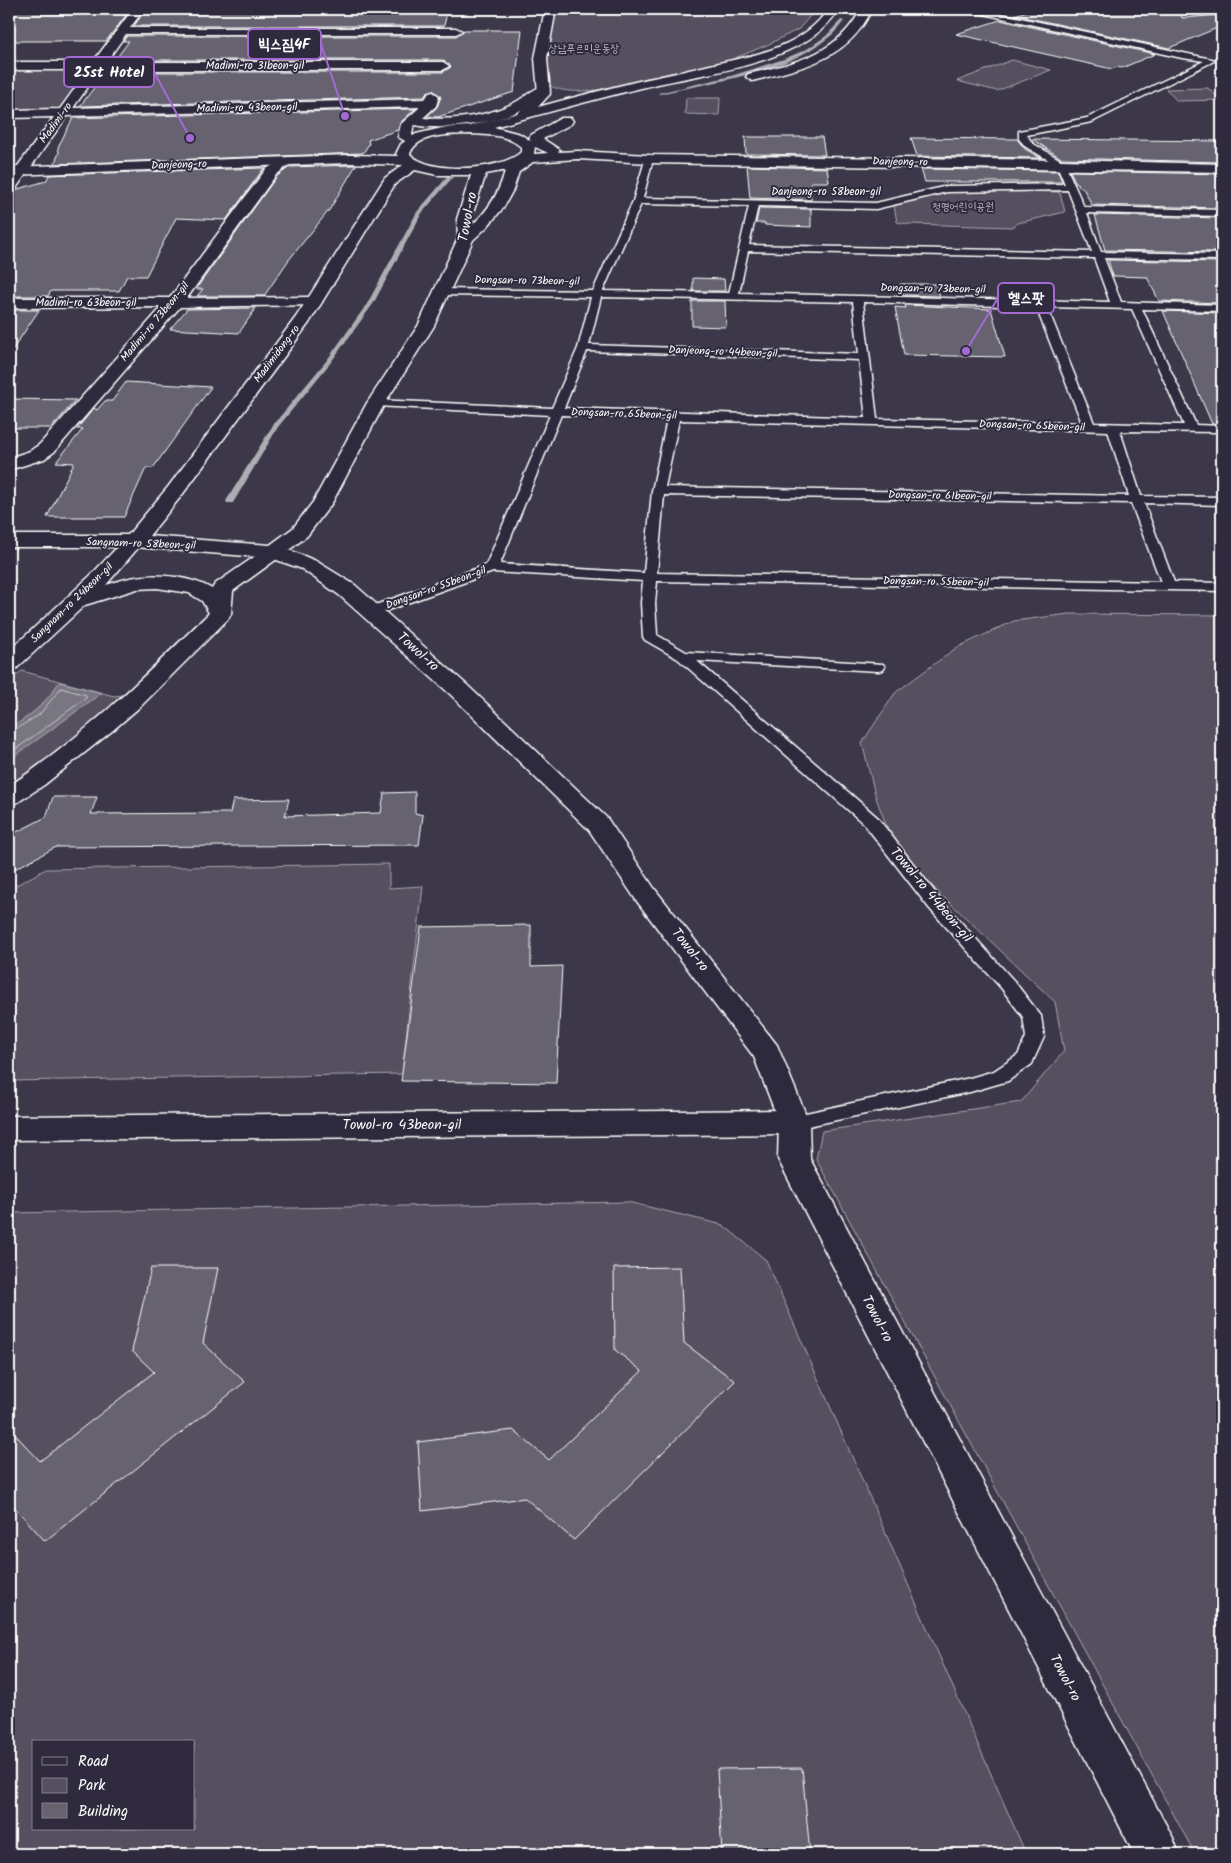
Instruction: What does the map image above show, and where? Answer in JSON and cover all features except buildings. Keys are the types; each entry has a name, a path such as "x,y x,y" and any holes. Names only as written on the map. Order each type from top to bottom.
{"street":[{"name":"Madimi-ro","path":"9,188 15,171 64,112 138,9"},
{"path":"550,9 541,58 551,89"},
{"path":"740,80 811,59 840,44 861,22 866,9"},
{"path":"469,130 612,91 762,57 808,35 838,15 861,22"},
{"path":"123,31 456,29"},
{"name":"Madimi-ro 31beon-gil","path":"9,66 441,71 431,103"},
{"path":"644,84 645,90 657,95"},
{"path":"522,116 551,89"},
{"path":"418,120 436,124 455,123 502,112 551,89 578,94 612,91"},
{"path":"409,154 405,137 406,127 418,120 431,103"},
{"name":"Madimi-ro 43beon-gil","path":"9,114 431,103"},
{"path":"418,120 427,128 439,132 469,130 515,136 570,120 536,138 539,144 553,150"},
{"path":"409,154 439,132"},
{"path":"515,136 526,154"},
{"name":"Danjeong-ro","path":"526,154 553,150 578,155"},
{"path":"409,154 443,171 480,171 505,166 526,154"},
{"name":"Danjeong-ro","path":"15,171 286,162 409,154"},
{"name":"Danjeong-ro","path":"350,159 367,160 409,154"},
{"name":"Madimidong-ro","path":"134,541 175,491 314,302 409,154"},
{"path":"466,238 494,213 508,184 512,170 526,154"},
{"name":"Danjeong-ro","path":"526,154 649,159 1222,168"},
{"path":"367,160 384,171 390,181"},
{"name":"Madimi-ro 73beon-gil","path":"9,464 37,455 47,448 174,304 270,172 286,162"},
{"name":"Towol-ro","path":"274,552 300,532 322,504 376,403 426,326 466,238 464,219 480,171"},
{"name":"Madimi-ro 63beon-gil","path":"9,303 174,304 314,302"},
{"name":"Sangnam-ro 58beon-gil","path":"9,541 134,541 274,552"},
{"name":"Sangnam-ro 24beon-gil","path":"9,663 98,581 134,541"},
{"path":"9,797 35,780 134,700 220,614 223,589 274,552"},
{"name":"Towol-ro","path":"274,552 309,565 347,590 459,690 598,824 646,894 767,1053 794,1122 794,1159 1157,1854"},
{"path":"74,602 136,583 157,582 195,588 210,597 220,614"},
{"name":"Towol-ro 43beon-gil","path":"9,1128 794,1122"}],"lane":[{"path":"970,9 1164,53 1222,60"},
{"path":"1116,304 1072,187 1061,164 1029,145 1023,139 1022,133 1089,120 1212,60"},
{"path":"492,568 582,348 597,294 638,201 649,159"},
{"name":"Danjeong-ro 58beon-gil","path":"638,201 876,206 947,188 1072,187"},
{"path":"733,296 754,204"},
{"path":"1081,210 1222,213"},
{"path":"744,248 1222,257"},
{"name":"Dongsan-ro 73beon-gil","path":"440,292 733,296 1222,308"},
{"path":"858,300 872,422"},
{"path":"1040,303 1090,428"},
{"path":"1135,305 1191,428"},
{"name":"Danjeong-ro 44beon-gil","path":"582,348 863,356"},
{"name":"Dongsan-ro 65beon-gil","path":"376,403 674,416 1090,428 1222,429"},
{"path":"650,577 658,491 674,416"},
{"path":"1113,428 1136,499 1169,586"},
{"name":"Dongsan-ro 61beon-gil","path":"658,491 1222,502"},
{"name":"Dongsan-ro 55beon-gil","path":"372,611 492,568 650,577 1222,587"},
{"name":"Towol-ro 44beon-gil","path":"650,577 648,603 650,637 683,656 870,821 935,904 1008,985 1032,1016 1035,1037 1025,1059 1002,1076 970,1085 794,1122"},
{"path":"683,656 878,667"}],"green space":[{"name":"상남푸르미운동장","path":"550,9 815,10 799,29 730,60 599,90 566,91 547,84 541,58"},
{"path":"1095,9 1222,9 1222,14 1197,16 1173,25"},
{"path":"1012,60 1051,70 997,91 957,81"},
{"path":"9,66 97,66 64,112 9,115"},
{"path":"1208,88 1220,100 1177,101 1166,89"},
{"path":"686,98 720,98 719,115 685,114"},
{"name":"청명어린이공원","path":"975,189 1057,192 1060,193 1065,212 1018,223 1013,227 908,224 897,222 894,206 898,203 932,193"},
{"path":"1069,614 1222,615 1222,1854 1195,1854 816,1159 822,1131 1021,1102 1064,1051 1055,1002 897,853 876,798 862,743 895,693 956,648 1014,621"},
{"path":"22,671 114,696 122,695 75,741 41,767 9,785 9,681"},
{"path":"389,864 389,888 423,886 402,1074 9,1081 9,889 46,869"},
{"path":"628,1202 723,1225 766,1260 1026,1854 9,1854 9,1213"}],"water":[{"path":"59,682 102,693 9,760 9,729 37,709"}],"waterway":[{"path":"660,93 732,77 785,60 808,50 828,37 842,21"},
{"path":"230,501 275,426 329,361 370,304 420,212 450,177"}],"place":[{"name":"빅스짐4F","path":"345,116"},
{"name":"25st Hotel","path":"190,138"},
{"name":"헬스팟","path":"966,351"}]}
